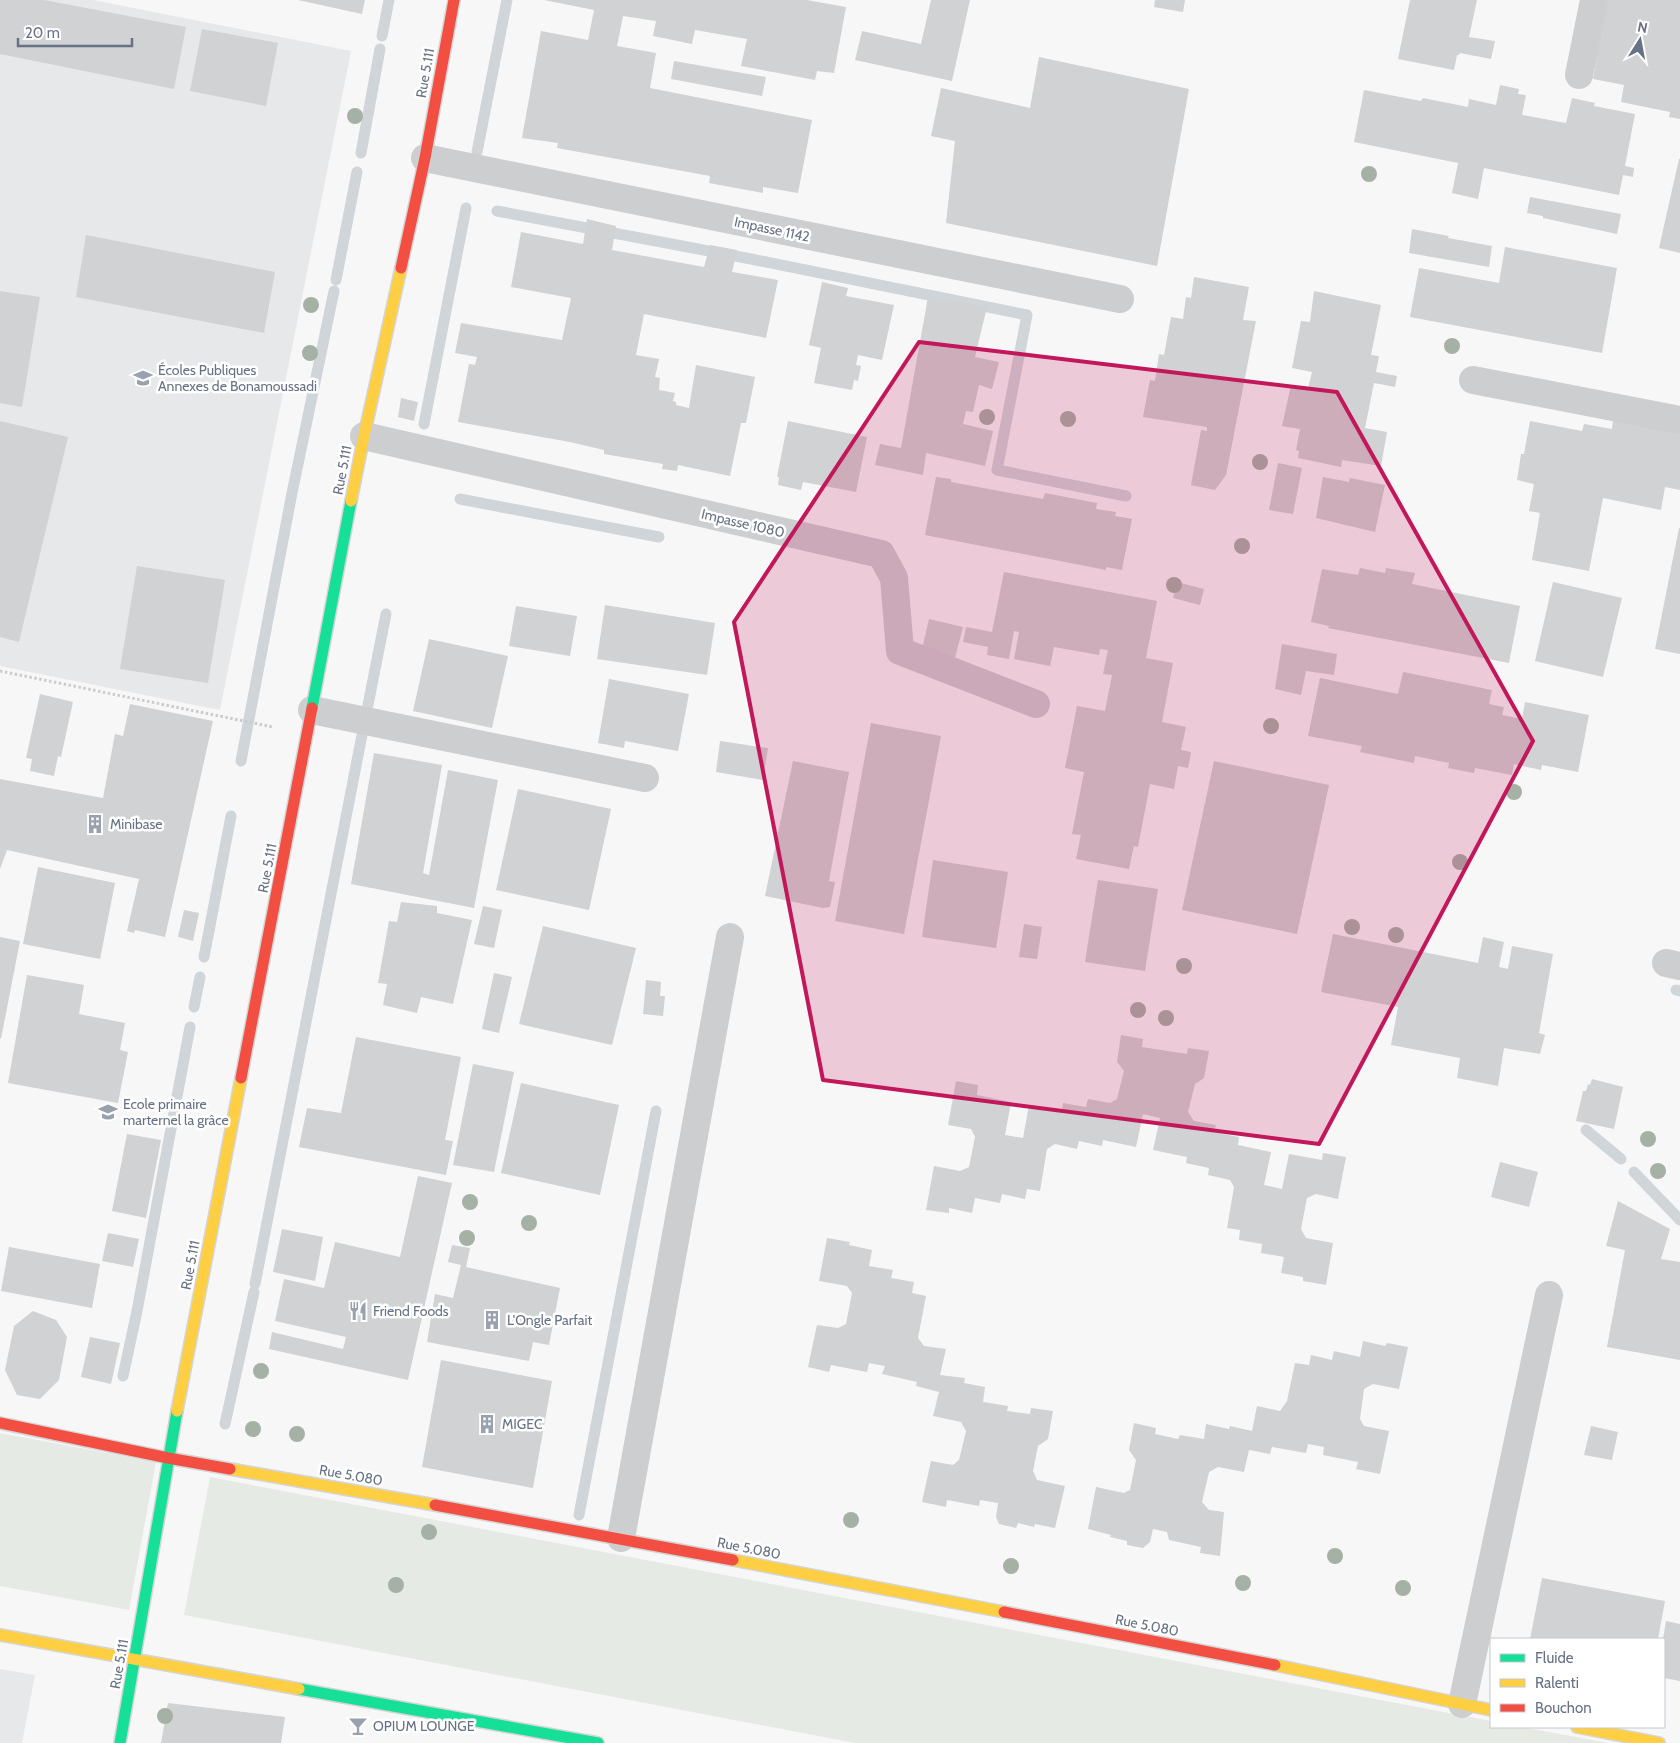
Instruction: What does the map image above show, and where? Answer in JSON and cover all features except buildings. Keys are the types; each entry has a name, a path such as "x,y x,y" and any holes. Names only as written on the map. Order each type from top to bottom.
{"main road":[{"name":"Rue 5.111","path":"120,1743 168,1458 364,436 425,158 454,0"},
{"name":"Rue 5.080","path":"0,1423 168,1458 621,1538 1300,1670 1490,1710"},
{"path":"0,1635 598,1743"},
{"path":"1582,1728 1659,1743"}],"street":[{"path":"1579,75 1594,0"},
{"name":"Impasse 1142","path":"425,158 1120,299"},
{"path":"1473,380 1680,420"},
{"name":"Impasse 1080","path":"364,436 882,554 894,578 900,652 1036,704"},
{"path":"310,722 645,778"},
{"path":"621,1538 730,937"},
{"path":"1462,1704 1549,1295"}],"path":[{"path":"0,672 310,722"}],"highlighted area":[{"path":"919,342 1337,392 1533,741 1319,1144 823,1080 734,622"}],"shaded area":[{"name":"Écoles Publiques Annexes de Bonamoussadi","path":"8,0 93,0 351,51 220,710 0,666 0,42"},
{"path":"0,1433 156,1462 129,1610 0,1586"},
{"path":"210,1477 1490,1721 1490,1728 1528,1728 1608,1743 855,1743 184,1615"},
{"path":"0,1669 35,1675 22,1743 0,1743"}],"waterway":[{"path":"382,36 389,0"},
{"path":"477,152 507,0"},
{"path":"361,153 380,49"},
{"path":"336,280 357,172"},
{"path":"424,424 466,208"},
{"path":"497,211 751,259 1027,315 997,470 1126,496"},
{"path":"241,761 292,493 334,291"},
{"path":"460,499 659,537"},
{"path":"365,720 386,614"},
{"path":"255,1284 362,735"},
{"path":"204,957 231,816"},
{"path":"194,1007 200,977"},
{"path":"1676,990 1680,991"},
{"path":"123,1376 190,1027"},
{"path":"579,1515 656,1111"},
{"path":"1586,1130 1621,1159"},
{"path":"1634,1172 1680,1220"},
{"path":"225,1424 254,1292"}],"traffic: fast":[{"path":"312,708 351,501"},
{"path":"120,1743 177,1411"},
{"path":"299,1689 598,1743"}],"traffic: slow":[{"path":"351,501 401,268"},
{"path":"177,1411 241,1078"},
{"path":"230,1469 435,1505"},
{"path":"733,1560 1004,1612"},
{"path":"0,1635 299,1689"},
{"path":"1275,1665 1490,1710"},
{"path":"1582,1728 1659,1743"}],"traffic: jam":[{"path":"401,268 425,158 454,0"},
{"path":"241,1078 312,708"},
{"path":"0,1423 230,1469"},
{"path":"435,1505 733,1560"},
{"path":"1004,1612 1275,1665"}],"place":[{"name":"Écoles Publiques Annexes de Bonamoussadi","path":"143,378"},
{"name":"Minibase","path":"95,824"},
{"name":"Ecole primaire marternel la grâce","path":"108,1112"},
{"name":"Friend Foods","path":"358,1311"},
{"name":"L'Ongle Parfait","path":"492,1320"},
{"name":"MIGEC","path":"487,1424"},
{"name":"OPIUM LOUNGE","path":"358,1726"}]}
